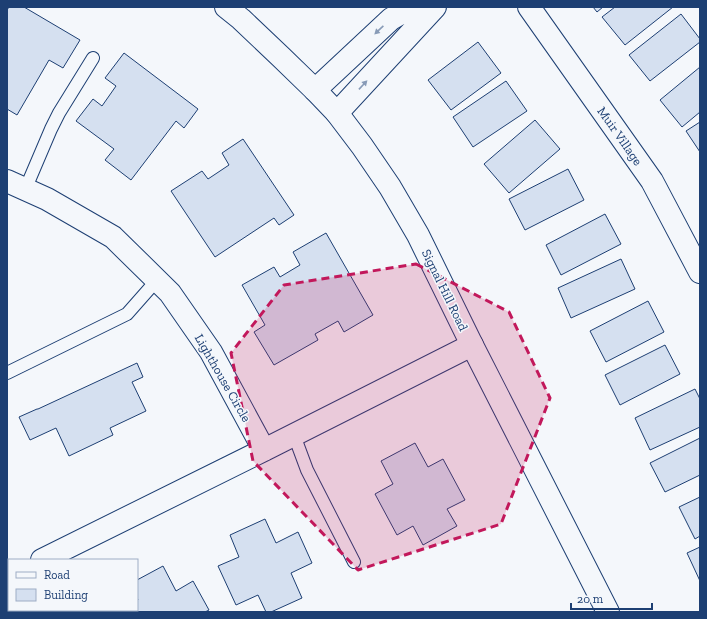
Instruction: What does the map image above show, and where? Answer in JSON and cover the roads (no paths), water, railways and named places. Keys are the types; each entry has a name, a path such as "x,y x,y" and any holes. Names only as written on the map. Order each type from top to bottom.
{"street":[{"name":"Signal Hill Road","path":"226,7 241,19 281,57 337,113 390,187 418,235 472,345 608,612"},
{"path":"315,90 391,19 411,7"},
{"path":"337,113 434,7"},
{"name":"Muir Village","path":"529,7 652,181 700,272"},
{"name":"Lighthouse Circle","path":"16,186 47,199 113,237 170,293 211,352 264,450"},
{"path":"45,559 472,345"}],"lane":[{"path":"16,186 93,58"},
{"path":"7,373 127,314 157,280"},
{"path":"294,435 307,470 354,562"}]}
